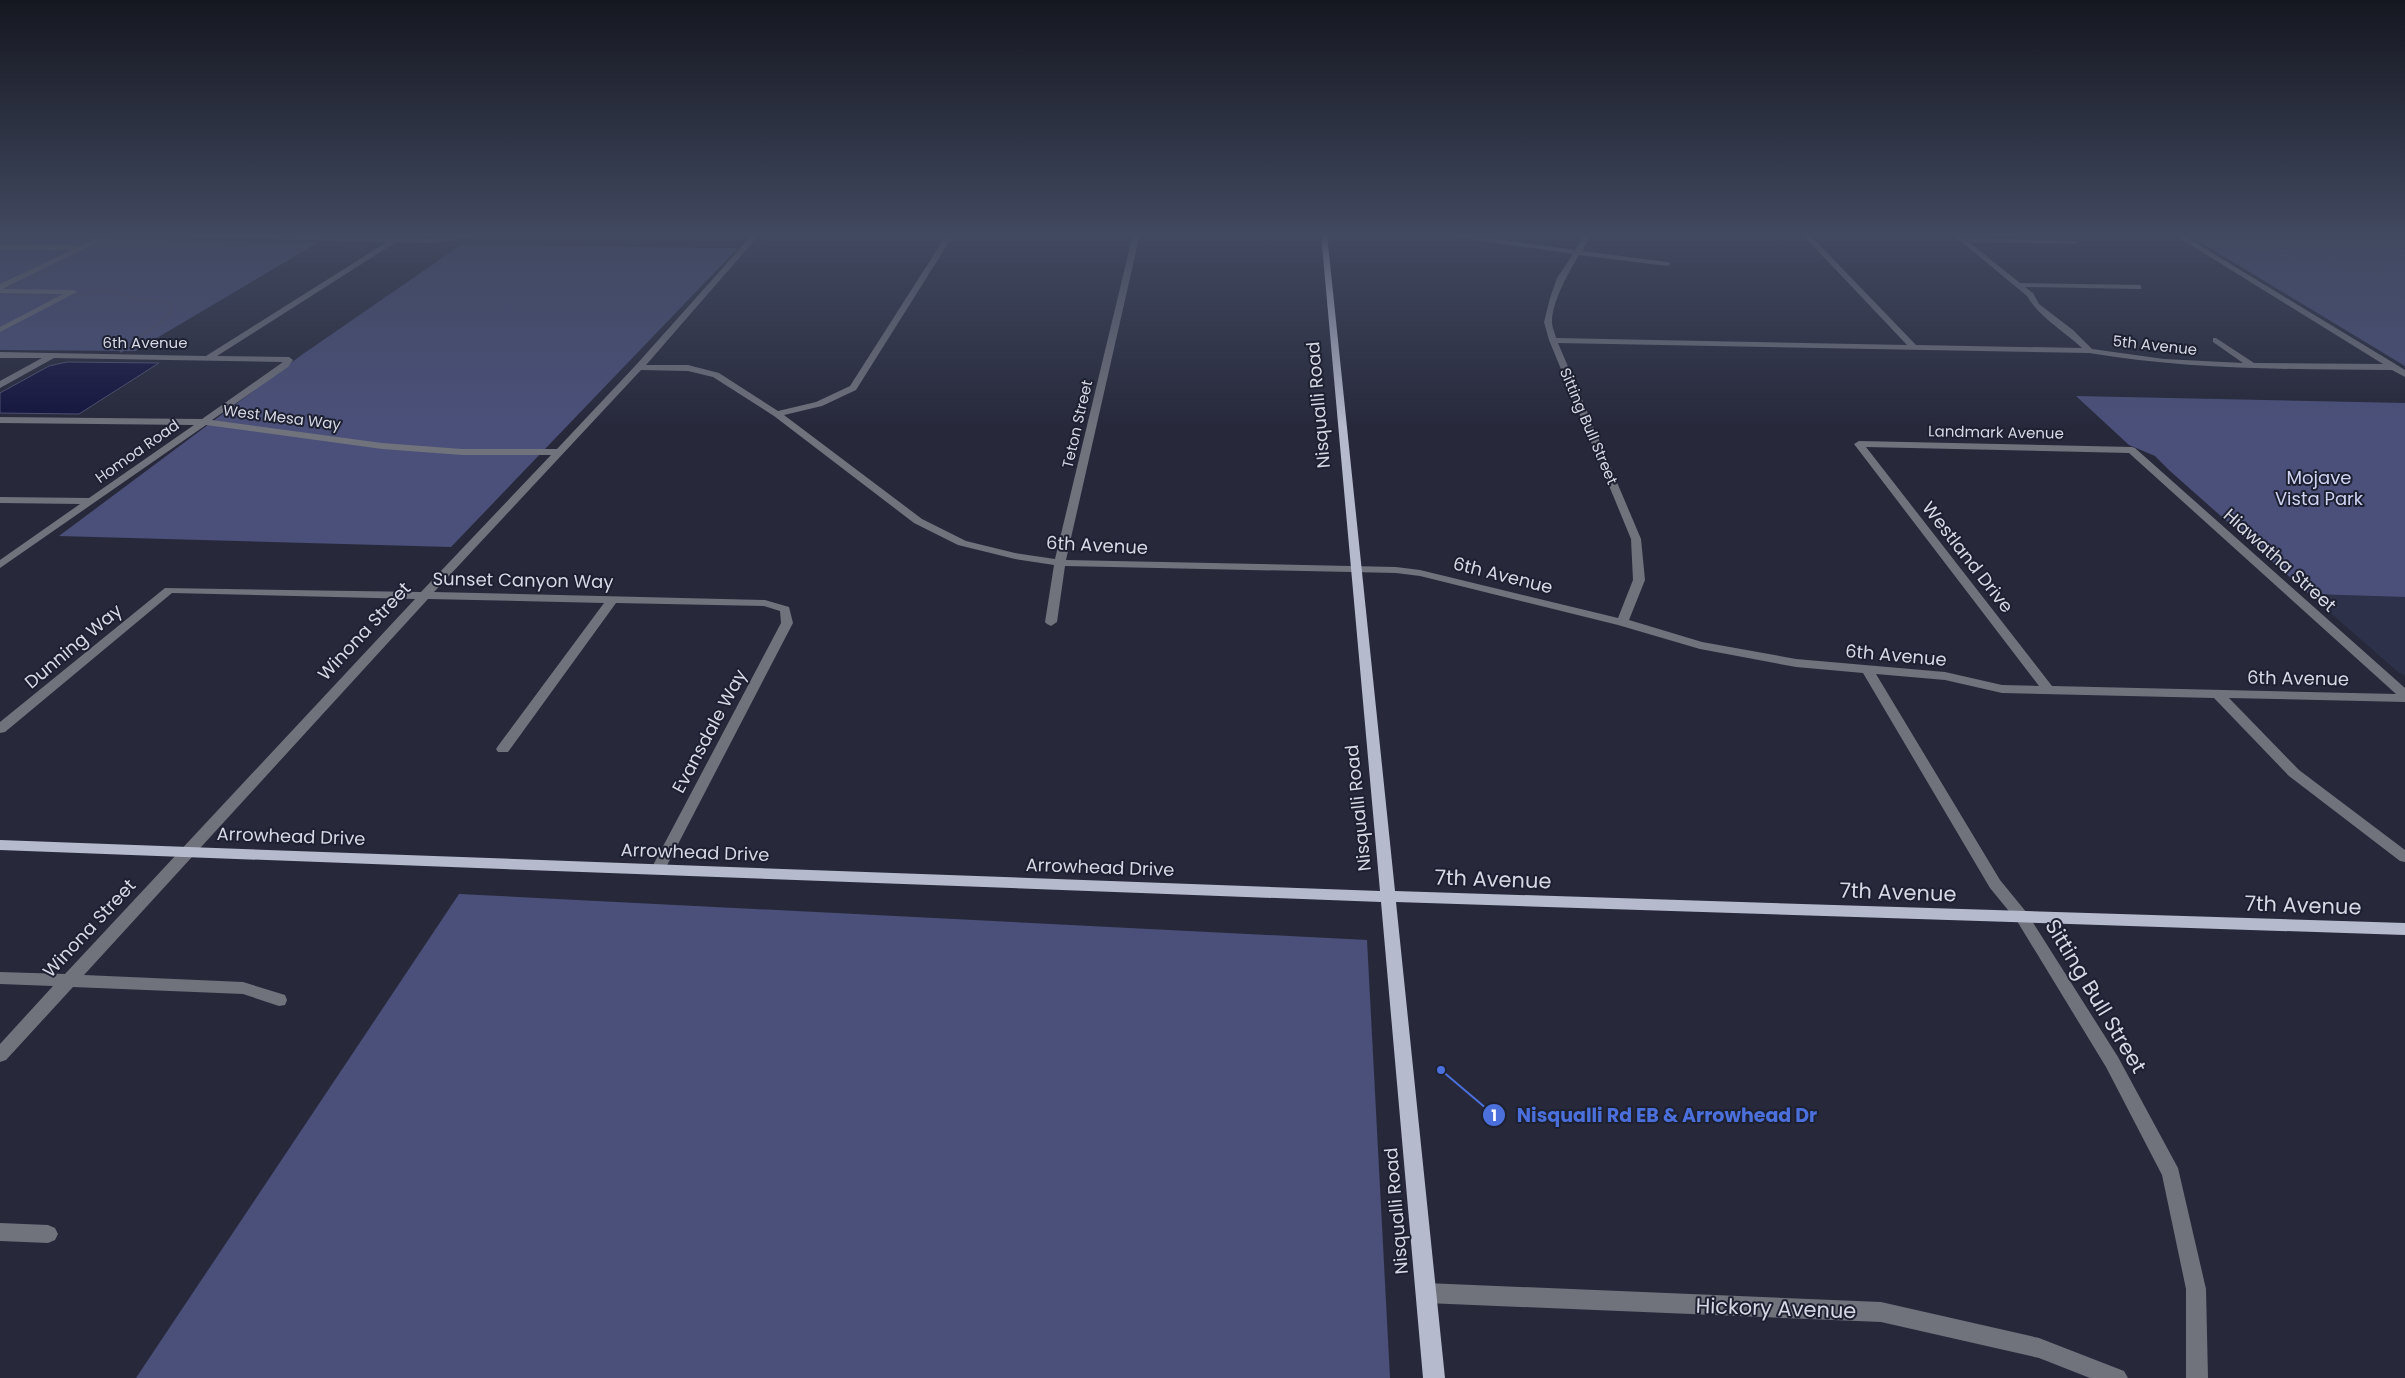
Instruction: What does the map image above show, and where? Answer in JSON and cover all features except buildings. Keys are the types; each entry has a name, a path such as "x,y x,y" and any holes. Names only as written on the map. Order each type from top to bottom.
{"main road":[{"name":"Nisqualli Road","path":"1330,298 1434,1378"},
{"name":"Arrowhead Drive","path":"0,845 1389,896"},
{"name":"7th Avenue","path":"1389,896 2405,929"}],"street":[{"path":"0,330 61,298"},
{"path":"210,357 303,298"},
{"name":"Winona Street","path":"0,1054 425,595 640,367 700,298"},
{"path":"777,414 819,404 854,388 910,298"},
{"name":"Teton Street","path":"1051,622 1060,563 1122,298"},
{"name":"Sitting Bull Street","path":"1554,298 1548,322 1553,340 1636,538 1639,580 1622,622"},
{"path":"1867,298 1913,346"},
{"path":"2032,298 2036,305 2070,332 2089,351"},
{"path":"2281,298 2405,374"},
{"name":"5th Avenue","path":"1553,340 2089,351 2166,362 2394,367"},
{"path":"2216,340 2251,365"},
{"name":"6th Avenue","path":"0,355 210,357 289,360"},
{"path":"0,385 51,356"},
{"name":"Homoa Road","path":"0,565 285,366 289,360"},
{"name":"6th Avenue","path":"640,367 688,368 716,374 777,414 918,521 962,543 1015,556 1060,563 1396,570 1420,573 1622,622 1710,647 1796,663 1945,676 2002,689 2405,696"},
{"name":"West Mesa Way","path":"0,420 204,422 382,446 462,452 560,452"},
{"name":"Landmark Avenue","path":"1859,444 2132,450"},
{"name":"Westland Drive","path":"1859,444 2049,691"},
{"name":"Hiawatha Street","path":"2132,450 2405,696"},
{"path":"0,500 91,502"},
{"name":"Sunset Canyon Way","path":"169,590 765,603 785,609"},
{"name":"Dunning Way","path":"0,729 169,590"},
{"path":"503,749 613,599"},
{"name":"Evansdale Way","path":"658,869 787,623 785,609"},
{"name":"Sitting Bull Street","path":"1868,670 1994,884 2022,917 2112,1062 2171,1174 2196,1289 2197,1378"},
{"path":"2218,694 2294,773 2405,857"},
{"path":"0,978 242,988 279,1000"},
{"path":"0,1232 48,1234"},
{"name":"Hickory Avenue","path":"1426,1293 1881,1312 2039,1348 2117,1378"}],"shaded area":[{"path":"67,362 159,363 79,414 0,413 0,393 49,366"},
{"path":"2309,594 2405,597 2405,676 2398,672"}],"green space":[{"path":"0,298 224,298 135,351 0,350"},
{"path":"384,298 690,298 451,547 59,536 303,354"},
{"path":"2293,298 2405,298 2405,366"},
{"name":"Mojave Vista Park","path":"2076,396 2405,403 2405,597 2309,594 2155,456 2129,445"},
{"path":"459,894 1367,940 1390,1378 136,1378"}],"waterway":[{"path":"121,351 170,315 171,303 133,298"}],"place":[{"name":"Nisqualli Rd EB & Arrowhead Dr","path":"1441,1070"}]}
